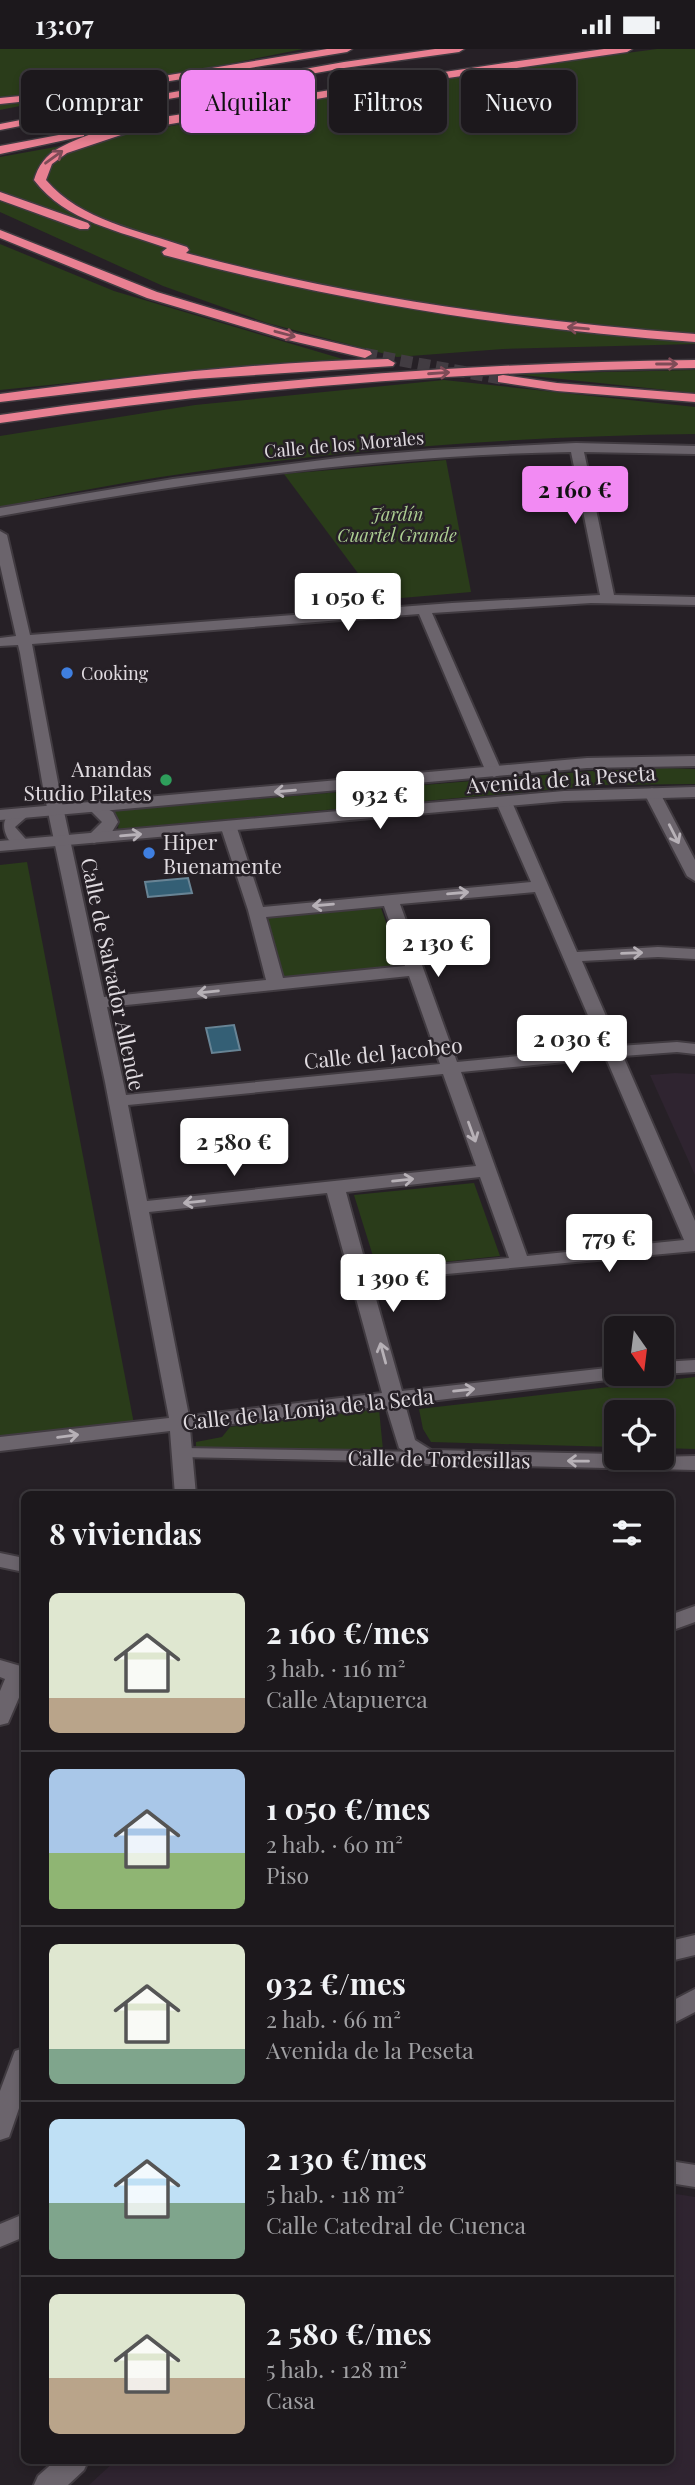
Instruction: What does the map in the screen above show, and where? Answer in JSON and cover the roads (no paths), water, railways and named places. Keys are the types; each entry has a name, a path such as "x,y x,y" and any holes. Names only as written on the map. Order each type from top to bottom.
{"highway":[{"path":"0,95 67,91 347,49"},
{"path":"0,115 384,49"},
{"path":"0,127 256,80 459,49"},
{"path":"486,56 541,49"},
{"path":"0,150 375,82 625,49"},
{"path":"183,250 93,218 65,205 48,192 40,180 43,166 53,156 75,145 143,127 419,78 625,49"},
{"path":"0,139 334,78 472,58"},
{"path":"0,101 72,95 271,61"},
{"path":"0,183 115,230 183,250 427,307"},
{"path":"0,196 114,237 217,267 427,307 558,326 695,338"},
{"path":"11,223 88,260 219,316"},
{"path":"0,234 152,295 219,316 365,353"},
{"path":"0,406 181,381 390,363 505,356 695,351"},
{"path":"0,398 177,377 339,363 390,363"},
{"path":"0,419 111,402 259,387 498,369 695,364"},
{"path":"503,379 558,387 695,398"},
{"path":"0,429 259,387"}],"street":[{"path":"626,446 695,442"},
{"name":"Calle de los Morales","path":"0,512 252,470 407,455 626,446 695,450"},
{"path":"576,447 608,599"},
{"name":"Calle de Salvador Allende","path":"0,535 24,641 180,1422"},
{"path":"0,642 608,599 695,601"},
{"path":"424,610 494,772"},
{"name":"Avenida de la Peseta","path":"0,814 598,763 695,761"},
{"name":"Avenida de la Peseta","path":"0,846 504,802 695,792"},
{"path":"652,793 695,876"},
{"path":"361,1275 372,1278 695,1244 504,802"},
{"path":"94,838 104,832 110,822 107,815 95,807"},
{"path":"22,844 7,828 9,822 23,813"},
{"path":"228,825 257,913 276,984"},
{"path":"257,913 541,886"},
{"path":"390,899 520,1263"},
{"path":"570,957 659,952 695,954"},
{"path":"95,1003 414,970"},
{"name":"Calle del Jacobeo","path":"117,1101 611,1052 695,1049"},
{"path":"138,1208 486,1171"},
{"path":"335,1187 406,1443 426,1457"},
{"path":"674,1367 695,1366"},
{"name":"Calle de la Lonja de la Seda","path":"0,1444 604,1374"},
{"path":"180,1422 186,1491"},
{"name":"Calle de Tordesillas","path":"184,1453 695,1463"},
{"path":"0,1560 21,1564"},
{"path":"0,1717 14,1672"},
{"path":"674,1950 695,1945"},
{"path":"674,2012 695,1999"},
{"path":"0,2129 21,2067"},
{"path":"674,2173 695,2176"},
{"path":"0,2236 21,2226"},
{"path":"48,2485 71,2464"}],"water":[{"path":"188,878 192,893 148,897 145,882"},
{"path":"234,1025 240,1050 212,1053 206,1028"}],"tunnel":[{"path":"365,354 503,379"}],"place":[{"name":"Cooking","path":"67,673"},
{"name":"Anandas Studio Pilates","path":"166,780"},
{"name":"Hiper Buenamente","path":"149,853"}],"park label":[{"name":"Jardín Cuartel Grande","path":"397,524"}]}
